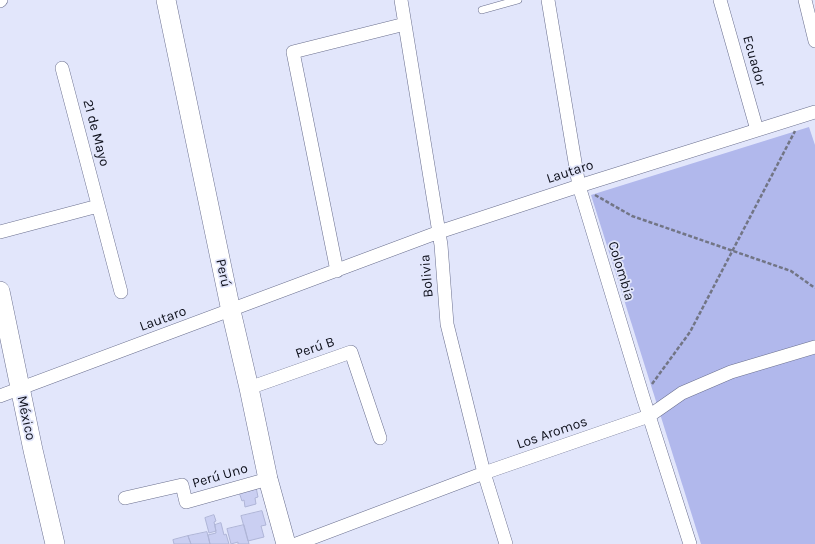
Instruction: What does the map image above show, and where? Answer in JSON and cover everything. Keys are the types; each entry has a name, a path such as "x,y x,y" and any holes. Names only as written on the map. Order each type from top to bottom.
{"main road":[{"name":"Perú","path":"166,0 268,479 286,544"},
{"name":"México","path":"0,291 20,389 55,544"}],"street":[{"name":"Bolivia","path":"401,0 439,232 447,324 484,473 506,544"},
{"name":"Colombia","path":"548,0 579,186 643,398 690,544"},
{"name":"Ecuador","path":"720,0 757,130"},
{"path":"805,0 815,41"},
{"path":"337,271 293,52 405,24"},
{"name":"21 de Mayo","path":"62,68 122,292"},
{"name":"Lautaro","path":"0,396 231,311 439,232 579,186 815,112"},
{"path":"0,232 98,206"},
{"name":"Los Aromos","path":"296,544 484,473 649,416 682,394 731,372 815,347"},
{"name":"Perú B","path":"249,388 351,352 380,438"},
{"name":"Perú Uno","path":"125,498 182,485 186,502 268,479"}],"lane":[{"path":"482,10 518,0"}],"path":[{"path":"643,398 690,332 733,252 802,116"},
{"path":"579,186 632,216 791,271 815,288"}],"shaded area":[{"path":"809,127 815,145 815,544 701,544 591,195"}],"building":[{"path":"256,487 258,497 255,498 256,504 245,507 244,500 242,501 239,492"},
{"path":"262,511 266,525 261,526 264,537 248,541 241,516"},
{"path":"214,515 216,521 214,522 216,531 209,533 205,518"},
{"path":"221,523 224,535 226,534 229,544 210,544 208,535 216,533 215,525"},
{"path":"244,525 249,544 238,544 238,542 231,544 227,529"},
{"path":"207,532 210,544 191,544 188,536"},
{"path":"188,536 191,544 174,544 173,540"}]}
